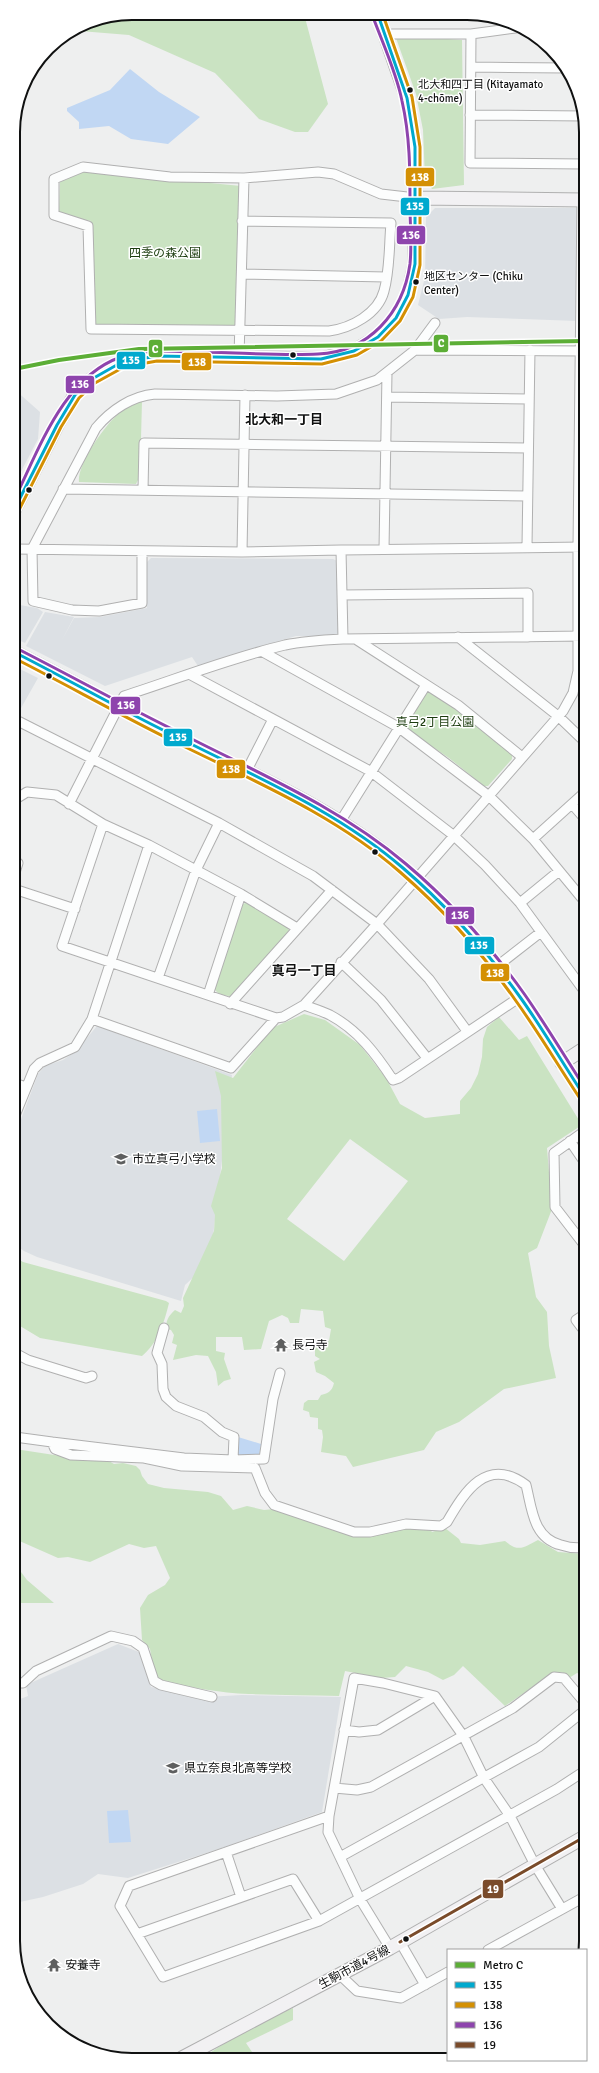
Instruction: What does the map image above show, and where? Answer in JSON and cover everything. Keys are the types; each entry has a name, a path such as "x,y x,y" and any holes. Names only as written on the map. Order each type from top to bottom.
{"street":[{"path":"20,498 56,425 75,395 92,380 122,362 137,358 157,356 321,359 354,351 378,336 396,318 408,295 413,279 416,247 415,147 407,98 380,20"},
{"path":"386,37 392,34 471,34 511,29"},
{"path":"471,34 470,163 579,164"},
{"path":"471,67 558,68"},
{"path":"470,114 578,116"},
{"path":"242,221 391,223 384,292 374,308 362,319 346,327 329,331 91,330 88,226 54,215 54,179 83,167 170,177 244,178 318,172 334,174 381,194 416,198 579,200"},
{"path":"239,357 244,178"},
{"path":"242,274 386,277"},
{"path":"142,551 142,603 99,611 72,610 33,601 32,549 96,428 109,413 145,395 155,394 336,394 376,380 387,373 416,350 435,323"},
{"path":"416,350 579,351"},
{"path":"527,546 530,350"},
{"path":"384,549 387,373"},
{"path":"242,552 245,395"},
{"path":"387,397 529,399"},
{"path":"143,490 144,443 528,448"},
{"path":"63,489 527,496"},
{"path":"20,549 242,552 527,546 579,547"},
{"path":"341,550 343,639"},
{"path":"342,595 528,593 528,636"},
{"path":"69,804 124,696 188,674 263,652 305,642 343,639 579,636"},
{"path":"458,637 558,716 579,735"},
{"path":"357,640 458,705 522,757"},
{"path":"263,652 398,728 489,796 533,839 579,895"},
{"path":"20,655 340,822 378,848 415,879 457,921 496,967 520,997 579,1088"},
{"path":"104,824 62,946 208,995 230,1004 276,1018 283,1017 304,1005 341,962 377,924 558,716 567,703 577,682 579,659"},
{"path":"188,674 370,771 454,835 485,865 520,903 541,932 579,978"},
{"path":"340,822 370,771 426,685"},
{"path":"246,772 273,719"},
{"path":"20,722 219,823 313,876 377,924 429,979 467,1031"},
{"path":"20,796 27,792 40,792 56,795 104,824 149,845 241,894 297,928"},
{"path":"533,839 579,797"},
{"path":"572,804 579,813"},
{"path":"158,978 196,870 219,823"},
{"path":"20,1102 34,1069 40,1063 75,1047 92,1019 149,845"},
{"path":"520,903 559,871"},
{"path":"230,1004 332,890"},
{"path":"20,891 75,909"},
{"path":"208,995 241,894"},
{"path":"496,967 541,932"},
{"path":"341,962 381,1000 427,1058"},
{"path":"304,1005 330,1015 360,1037 375,1053 393,1080 399,1078 467,1031 520,997"},
{"path":"92,1019 231,1068 276,1018"},
{"path":"562,1063 579,1052"},
{"path":"20,1085 26,1087"},
{"path":"579,1135 554,1154 555,1207 579,1238"},
{"path":"570,1141 579,1154"},
{"path":"164,1328 157,1353 162,1364 163,1389 166,1397 176,1406 204,1417 222,1432 234,1437 233,1460"},
{"path":"20,1356 28,1360 86,1378 92,1376"},
{"path":"20,1438 184,1458 233,1460 264,1459 273,1399 280,1373"},
{"path":"52,1442 55,1449 78,1456 144,1458 182,1466 255,1468 265,1493 274,1505 354,1532 370,1532 406,1524 441,1526 447,1522 471,1486 490,1474 507,1475 517,1478 526,1485 532,1517 539,1531 552,1543 576,1549 579,1548"},
{"path":"20,1683 23,1683 36,1671 111,1636 132,1641 143,1648 154,1681 161,1685 212,1697"},
{"path":"424,1986 360,1899 328,1832 329,1816 354,1678 383,1683 435,1696 464,1737 484,1778 510,1816 535,1865 562,1909"},
{"path":"334,1788 358,1790 370,1787 464,1737 513,1708 554,1678 564,1678 579,1695"},
{"path":"344,1730 359,1732 378,1730 435,1696"},
{"path":"340,1857 539,1747 579,1716"},
{"path":"329,1816 129,1886 120,1906 163,1977 319,1921 510,1816 558,1789 579,1775"},
{"name":"生駒市道4号線","path":"191,2053 395,1945 579,1840"},
{"path":"226,1852 242,1897"},
{"path":"137,1934 292,1879 319,1921"},
{"path":"490,1949 579,1900"},
{"path":"340,1974 357,1991 402,1998 447,1973"}],"shaded area":[{"path":"435,208 579,208 578,321 467,317 439,319 418,305 425,277 426,217"},
{"path":"20,394 40,412 38,439 20,474"},
{"path":"151,558 333,559 339,562 340,631 336,636 296,636 198,666 192,657 105,686 26,646 45,612 74,617 62,640 74,618 100,617 147,608 146,563"},
{"path":"20,605 37,608 43,612 25,643 20,641"},
{"path":"20,669 38,678 20,710"},
{"name":"市立真弓小学校","path":"97,1026 232,1075 210,1262 185,1285 181,1301 37,1257 20,1248 20,1122 38,1074 45,1066 63,1060 75,1052"},
{"name":"県立奈良北高等学校","path":"118,1644 139,1652 151,1687 206,1697 242,1695 341,1697 322,1812 225,1847 128,1878 98,1874 83,1884 43,1897 20,1902 20,1699 28,1696 26,1685"}],"green space":[{"path":"124,20 306,20 328,104 308,132 295,132 259,119 215,73 129,35 84,31 110,22"},
{"path":"406,36 462,40 464,185 432,189 425,179 423,130 416,94 396,38"},
{"name":"四季の森公園","path":"86,171 241,186 237,323 232,326 95,325 91,221 62,215 59,212 60,182"},
{"path":"142,401 140,476 136,484 79,482 79,475 86,457 104,429 122,411"},
{"name":"真弓2丁目公園","path":"430,692 476,724 512,753 512,759 488,786 484,786 449,758 406,729 405,723 424,693"},
{"path":"248,902 288,926 289,931 232,996 220,994 214,989 243,904"},
{"path":"304,1014 325,1020 360,1045 386,1078 400,1104 425,1118 460,1114 460,1101 471,1088 478,1074 482,1057 483,1039 487,1027 499,1017 519,1040 527,1036 579,1120 579,1127 547,1148 552,1209 537,1248 528,1253 536,1297 547,1312 549,1346 556,1378 504,1389 459,1422 436,1432 424,1450 353,1467 346,1456 321,1452 323,1437 322,1430 318,1429 318,1418 310,1417 309,1412 303,1410 304,1403 308,1400 318,1400 321,1395 330,1391 334,1383 325,1376 316,1372 314,1362 320,1359 315,1356 315,1348 321,1340 329,1341 331,1329 325,1327 323,1311 301,1309 299,1323 290,1323 288,1318 282,1315 269,1321 261,1349 244,1350 242,1337 216,1337 216,1351 225,1353 224,1359 231,1379 224,1381 218,1386 216,1372 208,1356 196,1355 173,1360 177,1345 172,1343 174,1335 171,1330 166,1329 167,1321 175,1310 181,1313 184,1306 183,1298 214,1231 215,1215 211,1206 222,1168 221,1096 215,1071 233,1078 272,1028","holes":["350,1139 408,1181 344,1261 287,1219"]},
{"path":"20,1260 169,1303 160,1332 148,1351 142,1356 40,1338 20,1326"},
{"path":"20,1450 74,1458 107,1460 114,1464 123,1463 136,1466 148,1484 164,1488 208,1492 221,1496 233,1510 247,1506 264,1510 274,1509 365,1535 405,1526 429,1528 432,1532 445,1528 459,1539 461,1543 480,1545 505,1541 514,1547 522,1548 538,1540 558,1552 579,1554 579,1674 577,1673 569,1678 561,1672 551,1674 505,1706 463,1666 454,1675 443,1680 428,1672 406,1666 395,1677 381,1678 345,1671 339,1696 238,1693 161,1681 155,1678 150,1649 142,1640 140,1608 148,1595 165,1585 170,1578 156,1546 144,1548 129,1544 90,1562 68,1557 58,1558 20,1541"},
{"path":"20,1571 27,1580 54,1603 20,1603"},
{"path":"293,2008 293,2020 246,2043 253,2053 210,2053 254,2024"}],"water":[{"path":"130,69 159,92 200,117 168,144 131,139 109,126 79,129 79,122 67,111 67,108 110,90"},
{"path":"217,1109 220,1141 200,1143 197,1111"},
{"path":"238,1437 261,1444 259,1455 237,1455"},
{"path":"128,1810 131,1842 109,1843 107,1811"}],"metro line":[{"name":"C","path":"20,368 59,360 139,349 579,341"}],"transit line":[{"name":"136","path":"20,488 55,417 68,398 83,381 101,367 121,357 130,354 166,351 287,355 336,352 353,346 368,338 380,327 391,313 400,298 406,282 410,264 409,153 407,127 400,91 374,20"},
{"name":"135","path":"20,498 57,425 75,395 92,379 122,362 157,356 321,359 354,351 378,337 396,318 408,295 415,264 415,147 407,98 380,20"},
{"name":"138","path":"20,508 61,427 79,398 95,383 124,367 157,361 322,364 357,355 381,341 400,321 413,297 420,265 420,147 412,97 385,20"},
{"name":"136","path":"20,650 297,792 326,808 380,844 406,864 439,894 484,942 525,995 579,1078"},
{"name":"135","path":"20,655 137,717 295,796 351,829 378,848 403,868 435,898 480,946 528,1009 579,1088"},
{"name":"138","path":"20,661 156,733 293,800 349,833 375,852 400,872 432,902 462,933 490,966 541,1038 579,1097"},
{"name":"19","path":"400,1942 579,1840"}],"place":[{"name":"北大和四丁目 (Kitayamato 4-chōme)","path":"410,90"},
{"name":"地区センター (Chiku Center)","path":"416,282"},
{"name":"市立真弓小学校","path":"121,1159"},
{"name":"長弓寺","path":"281,1345"},
{"name":"県立奈良北高等学校","path":"173,1768"},
{"name":"安養寺","path":"54,1965"}],"district":[{"name":"北大和一丁目","path":"284,419"},
{"name":"真弓一丁目","path":"304,970"}]}
